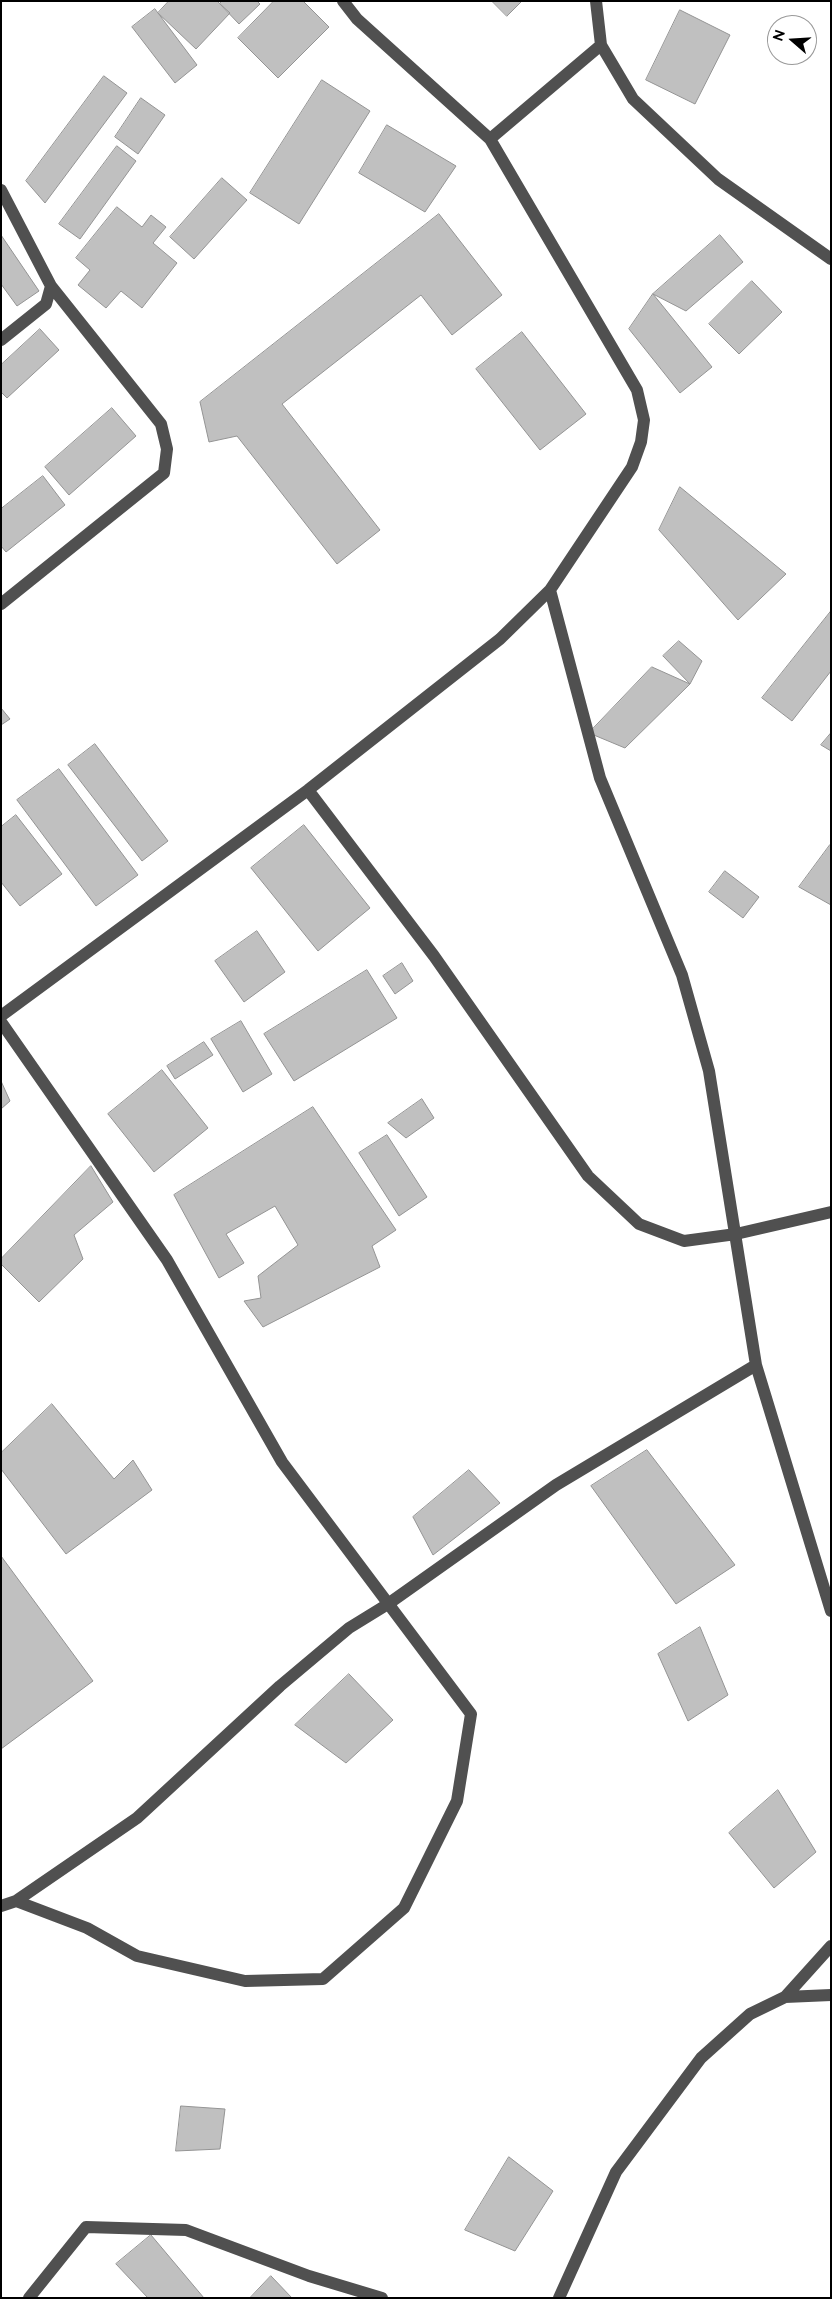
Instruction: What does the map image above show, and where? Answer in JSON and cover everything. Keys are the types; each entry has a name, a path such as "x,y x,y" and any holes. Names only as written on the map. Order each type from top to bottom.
{"street":[{"path":"1,1016 308,790 500,639 550,590 632,467 641,442 644,420 637,390 490,139 358,19 343,1"},
{"path":"596,1 601,45 634,99 718,179 831,259"},
{"path":"490,139 601,45"},
{"path":"1,190 50,286 161,424 167,449 164,473 1,604"},
{"path":"1,340 46,304 50,286"},
{"path":"550,590 600,778 682,975 709,1071 756,1365 831,1611"},
{"path":"308,790 434,956 588,1176 639,1224 684,1241 736,1234 831,1212"},
{"path":"1,1022 167,1260 282,1462 471,1714 457,1801 404,1908 323,1979 245,1981 136,1956 87,1928 16,1901"},
{"path":"1,1906 16,1901 137,1818 280,1686 349,1628 388,1604 556,1484 756,1365"},
{"path":"559,2298 616,2172 695,2066 750,2014 785,1997 831,1946"},
{"path":"785,1997 831,1995"},
{"path":"29,2298 86,2228 186,2230 309,2276 382,2298"}],"building":[{"path":"169,1 217,1 230,13 196,49 158,13"},
{"path":"222,1 257,1 260,4 239,24 220,4"},
{"path":"274,1 303,1 329,27 278,78 238,38"},
{"path":"492,1 522,1 507,16"},
{"path":"155,9 197,65 175,83 132,27"},
{"path":"680,10 730,35 695,104 646,80"},
{"path":"104,76 127,93 45,203 26,181"},
{"path":"322,80 370,111 299,224 250,193"},
{"path":"141,98 165,115 138,154 115,137"},
{"path":"387,125 456,166 425,212 359,173"},
{"path":"117,146 136,161 80,239 59,224"},
{"path":"222,178 247,200 194,259 170,237"},
{"path":"117,207 142,227 151,215 166,227 153,243 177,263 142,308 121,291 106,308 78,285 90,270 76,258"},
{"path":"439,214 502,295 452,335 421,295 282,404 380,530 337,564 237,436 209,442 200,402"},
{"path":"1,235 39,291 17,306 1,284"},
{"path":"720,235 743,262 686,311 653,294"},
{"path":"752,281 782,312 739,354 709,324"},
{"path":"653,294 712,367 680,393 629,329"},
{"path":"40,329 59,350 7,398 1,392 1,365"},
{"path":"522,332 586,414 540,450 476,369"},
{"path":"112,408 136,436 69,495 45,467"},
{"path":"43,476 65,505 6,552 1,546 1,509"},
{"path":"680,487 786,574 738,620 659,530"},
{"path":"831,611 831,671 792,721 762,698"},
{"path":"679,641 702,661 690,684 663,656"},
{"path":"652,667 690,684 625,748 589,733"},
{"path":"1,708 10,719 1,725"},
{"path":"831,733 831,751 821,745"},
{"path":"95,744 168,841 142,861 68,765"},
{"path":"59,769 138,875 96,906 17,800"},
{"path":"16,815 62,874 20,906 1,882 1,827"},
{"path":"304,825 370,908 318,951 251,868"},
{"path":"831,846 831,905 799,887"},
{"path":"725,871 759,897 743,918 709,892"},
{"path":"257,931 285,972 244,1002 215,961"},
{"path":"402,963 413,981 395,994 383,976"},
{"path":"367,970 397,1018 294,1081 264,1034"},
{"path":"241,1021 272,1074 243,1092 211,1039"},
{"path":"204,1042 213,1055 175,1079 167,1066"},
{"path":"162,1070 208,1128 154,1172 108,1114"},
{"path":"1,1081 10,1101 1,1109"},
{"path":"422,1099 434,1118 406,1138 388,1123"},
{"path":"313,1107 396,1230 372,1246 380,1267 263,1327 244,1301 261,1298 258,1276 298,1245 275,1206 226,1234 244,1263 219,1278 174,1195"},
{"path":"387,1135 427,1197 399,1216 359,1153"},
{"path":"91,1166 113,1202 74,1235 83,1259 39,1302 1,1264 1,1259"},
{"path":"52,1404 114,1479 133,1460 152,1490 66,1554 1,1469 1,1453"},
{"path":"647,1450 735,1565 676,1604 591,1486"},
{"path":"469,1470 500,1503 433,1555 413,1517"},
{"path":"1,1556 93,1681 1,1749"},
{"path":"700,1627 728,1695 688,1721 658,1654"},
{"path":"349,1674 393,1720 346,1763 295,1725"},
{"path":"778,1790 816,1852 774,1888 729,1833"},
{"path":"181,2106 225,2109 220,2149 176,2151"},
{"path":"509,2157 553,2191 515,2251 465,2230"},
{"path":"151,2235 204,2298 148,2298 116,2264"},
{"path":"271,2276 292,2298 250,2298"}]}
